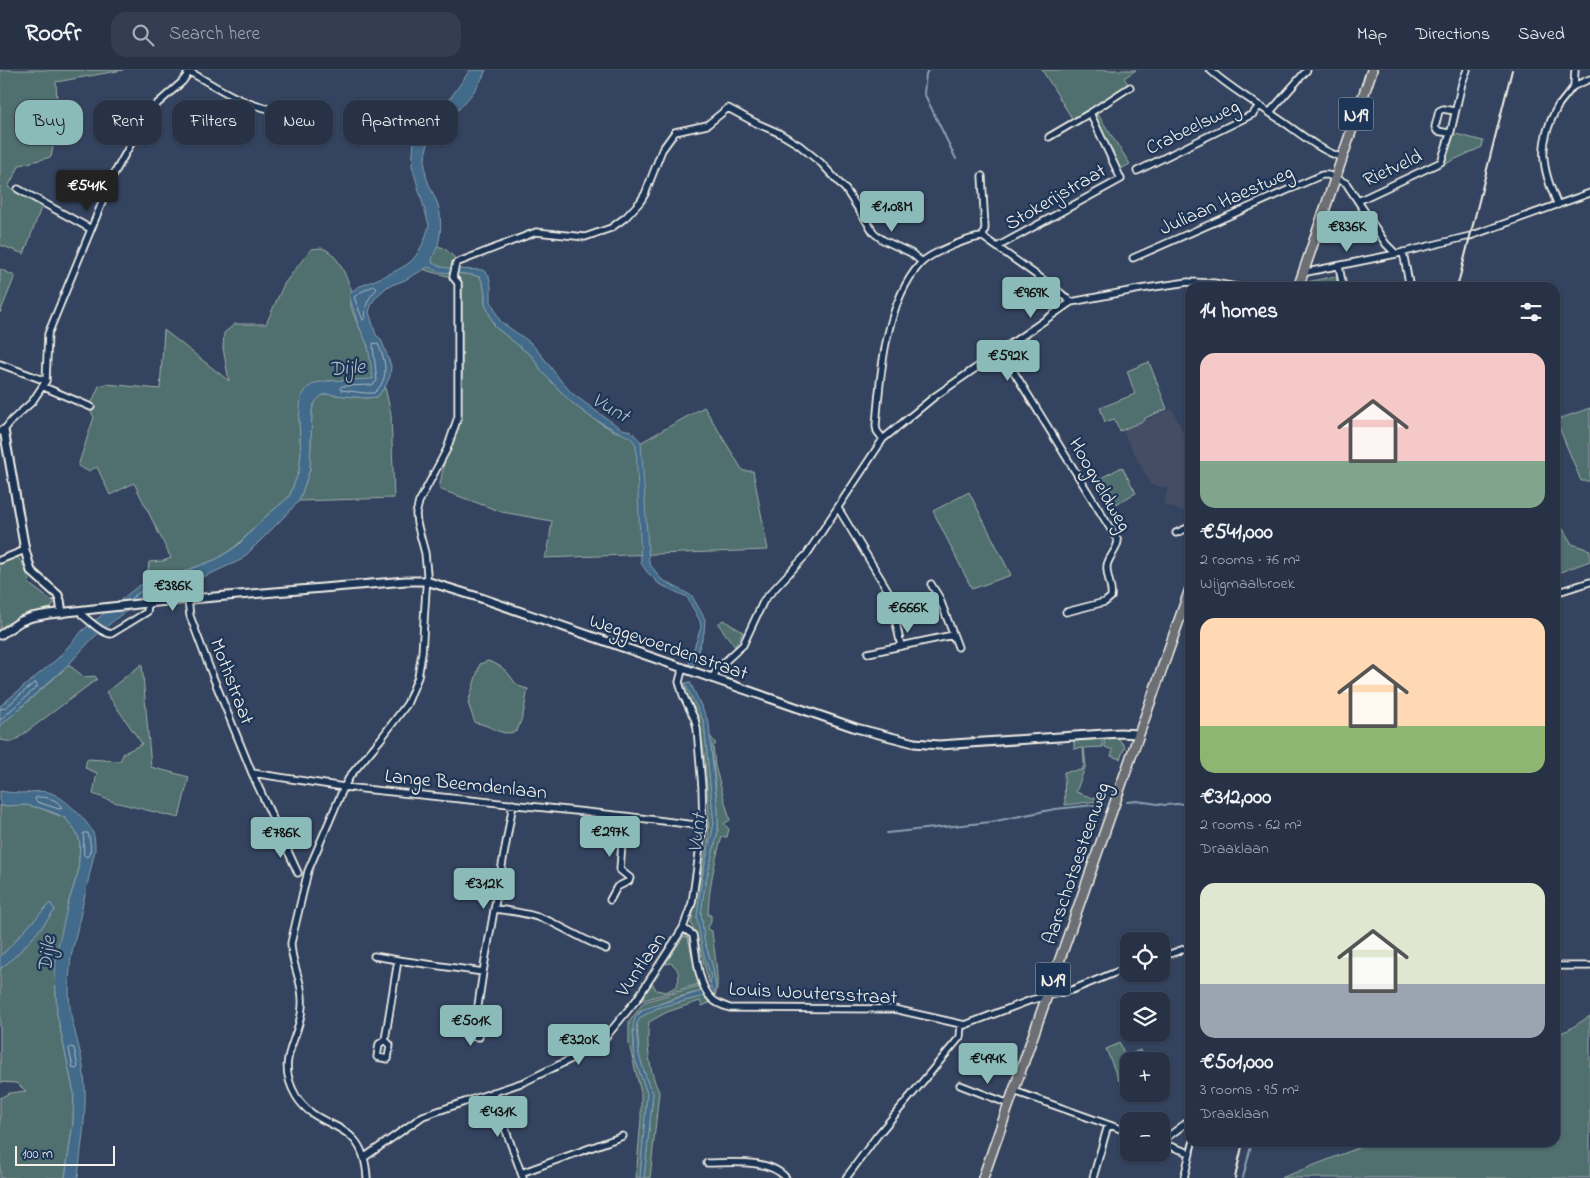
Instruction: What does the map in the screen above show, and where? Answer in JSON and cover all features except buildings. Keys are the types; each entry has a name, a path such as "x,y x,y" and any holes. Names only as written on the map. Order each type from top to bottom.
{"main road":[{"name":"N19","path":"1300,282 1372,70"},
{"name":"Aarschotsesteenweg","path":"983,1178 1185,603"}],"street":[{"path":"1210,70 1224,83 1317,145 1341,157"},
{"path":"1270,112 1307,70"},
{"name":"Rietveld","path":"1358,201 1441,162 1467,70"},
{"path":"1574,86 1575,70"},
{"path":"62,612 59,598 32,573 24,550 2,431 32,402 45,384 48,334 113,176 146,117 156,104 191,71 244,102 265,109"},
{"path":"1558,205 1545,172 1544,141 1549,121 1574,86 1590,79"},
{"path":"1049,137 1090,114 1130,87"},
{"name":"Crabeelsweg","path":"1137,171 1253,114 1259,106"},
{"path":"367,1178 365,1157 354,1139 344,1129 331,1124 308,1109 296,1096 291,1083 287,1066 289,1050 302,1010 300,981 291,951 291,943 308,871 344,787 350,776 407,704 418,677 422,652 426,561 416,514 419,502 448,449 458,417 458,283 453,276 456,264 536,232 585,237 611,228 626,217 640,202 662,150 675,132 707,125 728,108 799,145 846,190 874,233 883,240 911,253 922,262"},
{"name":"Rietveld","path":"1450,134 1437,131 1435,127 1439,111 1442,109 1454,112"},
{"name":"Stokerijstraat","path":"997,247 1121,179 1090,114"},
{"name":"Juliaan Haestweg","path":"1132,258 1313,177 1322,175 1334,177"},
{"path":"982,176 985,228 983,237"},
{"path":"1334,177 1346,183 1386,244 1396,254"},
{"path":"18,189 91,229"},
{"path":"1302,273 1396,254 1475,235 1590,193"},
{"path":"883,439 876,426 880,373 890,324 898,302 922,262 933,254 952,246 975,237 983,237 1056,289 1071,302"},
{"path":"1403,252 1409,282"},
{"path":"1338,266 1342,282"},
{"path":"712,678 719,667 743,645 764,600 807,554 883,439 934,397 1071,302 1185,282"},
{"name":"Hoogveldweg","path":"1001,351 1118,541 1106,568 1112,593 1111,597 1105,602 1066,612"},
{"path":"0,364 91,406"},
{"path":"838,508 890,594 901,646"},
{"path":"1176,533 1185,529"},
{"path":"0,560 24,550"},
{"name":"Weggevoerdenstraat","path":"0,635 26,619 62,612 152,602 406,581 426,581 478,597 856,728 914,743 952,744 1120,733 1139,734"},
{"path":"1560,591 1590,582"},
{"path":"931,584 940,597 958,647"},
{"name":"Mothstraat","path":"188,600 190,616 212,677 252,773 298,873"},
{"path":"82,610 82,614 105,632 113,633 147,612 152,602"},
{"path":"868,653 953,634"},
{"name":"Vuntlaan","path":"365,1157 423,1116 524,1082 569,1060 605,1038 637,999 683,928 692,903 703,826 702,787 697,729 679,682 685,668"},
{"path":"252,773 344,787"},
{"name":"Lange Beemdenlaan","path":"344,787 703,826"},
{"path":"476,1019 513,804"},
{"path":"610,900 617,887 620,870 624,816"},
{"path":"617,887 630,881 630,878 620,870"},
{"path":"495,909 518,912 547,921 606,949"},
{"name":"Louis Woutersstraat","path":"683,928 693,935 704,986 718,1004 730,1008 894,1010 961,1025 969,1024 1025,1002 1072,990 1120,971"},
{"path":"1170,954 1185,949"},
{"path":"374,956 483,972"},
{"path":"385,1040 398,960"},
{"path":"1560,966 1590,966"},
{"path":"846,1178 877,1136 960,1037 961,1025"},
{"path":"960,1085 1009,1104"},
{"path":"1014,1091 1120,1129"},
{"path":"492,1092 522,1175 623,1136"},
{"path":"1170,1135 1185,1124"},
{"path":"1093,1178 1108,1125"},
{"path":"1170,1145 1190,1153"},
{"path":"1184,1178 1192,1147"},
{"path":"707,1163 766,1165 780,1172 786,1178"}],"shaded area":[{"path":"1172,409 1185,437 1185,512 1163,504 1168,488 1151,485 1122,430"}],"green space":[{"path":"0,70 123,70 56,82 57,100 15,100 15,145 53,145 51,157 20,165 8,187 42,205 24,254 0,245"},
{"path":"1042,70 1136,70 1124,78 1129,85 1073,120"},
{"path":"1097,113 1130,164 1119,170 1095,120"},
{"path":"1456,134 1483,141 1482,147 1447,163 1445,162 1453,136"},
{"path":"437,246 444,248 456,259 451,277 423,269 428,267"},
{"path":"322,248 337,260 352,291 350,297 352,311 368,347 373,380 327,381 299,419 301,453 299,471 289,497 264,518 236,546 217,559 159,581 147,581 149,562 163,561 171,558 134,483 110,495 97,467 88,471 78,466 94,417 89,409 99,386 106,384 160,389 164,330 229,381 223,348 224,333 235,324 266,324 284,284 311,249"},
{"path":"0,269 15,276 0,313"},
{"path":"455,273 480,277 485,294 485,304 495,327 533,357 543,373 572,403 592,418 616,432 628,435 638,444 704,407 743,471 753,471 768,550 544,558 548,550 552,521 502,512 439,489 447,449 458,417 458,388 462,390 462,281 455,276"},
{"path":"1336,276 1337,282 1307,282"},
{"path":"1149,362 1167,409 1120,431 1114,419 1105,422 1100,408 1135,394 1127,371"},
{"path":"385,387 391,414 394,498 299,501 310,469 312,410 317,400 326,394 365,398 377,397"},
{"path":"1590,408 1590,481 1581,481 1560,430 1560,419"},
{"path":"1122,467 1136,493 1116,504 1109,491 1104,494 1097,480"},
{"path":"969,492 1011,575 972,589 933,511"},
{"path":"1560,529 1563,529 1572,544 1590,550 1590,561 1560,572"},
{"path":"17,557 22,562 30,580 28,583 52,601 53,599 54,603 51,608 21,616 0,628 0,563"},
{"path":"723,620 743,632 735,647 718,624"},
{"path":"488,661 504,669 517,684 528,689 523,715 517,731 511,733 500,732 475,723 468,703 480,664"},
{"path":"142,664 151,767 189,777 179,818 114,802 93,794 97,773 85,768 87,759 120,761 124,753 142,744 106,692"},
{"path":"69,665 84,677 95,676 97,679 13,742 0,740 0,726"},
{"path":"686,683 704,722 714,824 702,878 697,918 711,977 709,983 697,937 691,923 708,840 709,812 699,718 685,691 683,684"},
{"path":"710,736 716,744 713,746 715,766 730,820 724,824 729,829 727,837 722,837 719,847 712,876 708,915 711,915 711,922 707,929 712,931 717,974 717,990 715,995 713,968 704,940 701,913 705,884 718,831 718,810"},
{"path":"1118,738 1125,747 1120,759 1111,756 1113,750 1105,747 1104,739"},
{"path":"1102,739 1103,747 1084,748 1086,765 1076,792 1093,798 1098,793 1107,796 1105,800 1065,805 1064,772 1082,770 1084,765 1083,748 1074,749 1074,741"},
{"path":"26,805 40,808 65,818 79,838 80,846 78,873 68,904 55,972 57,1014 74,1093 73,1123 65,1178 0,1178 0,1098 10,1093 26,1091 16,1083 0,1082 0,969 43,926 55,910 50,903 0,957 0,806"},
{"path":"684,936 688,938 699,984 640,1001 652,982 656,990 666,992 677,986 678,971 671,963 665,964"},
{"path":"699,986 702,991 675,998 639,1012 635,1018 633,1032 635,1059 647,1093 640,1178 636,1178 641,1119 641,1093 629,1044 629,1022 644,1002"},
{"path":"704,996 709,1003 702,1006 700,1001 667,1012 649,1022 649,1057 659,1092 650,1178 644,1178 653,1093 648,1084 639,1055 637,1023 641,1017 657,1008"},
{"path":"1590,1016 1590,1178 1281,1178 1361,1147 1560,1147 1560,1033"},
{"path":"1120,1043 1123,1052 1120,1052 1120,1081 1119,1081 1106,1049"}],"water":[{"name":"Dijle","path":"470,70 486,70 479,84 458,110 458,100 449,100"},
{"name":"Dijle","path":"414,145 428,145 425,172 438,206 441,230 432,263 454,269 452,273 440,272 428,267 405,280 387,287 372,303 369,312 376,335 381,339 391,366 390,376 385,387 377,397 365,398 326,394 319,398 312,410 310,469 299,501 278,523 241,560 123,613 93,638 70,663 0,726 0,706 57,659 83,630 137,587 147,581 159,581 217,559 237,546 264,518 289,497 299,471 301,453 299,419 301,398 307,388 315,383 327,381 373,379 368,346 358,324 349,295 358,287 409,263 413,260 424,241 429,225 412,166"},
{"path":"456,269 483,270 489,276 491,301 500,321 531,343 573,394 622,429 631,431 641,442 649,563 661,579 692,596 705,619 704,633 693,666 689,664 701,627 700,621 687,597 659,584 641,563 636,445 631,438 592,418 572,403 543,373 533,357 495,327 485,304 485,294 480,277 455,273"},
{"path":"690,682 709,723 718,810 718,831 705,884 701,913 704,940 713,968 716,989 714,992 710,986 711,977 703,951 697,918 702,878 714,824 704,722 686,686 686,683"},
{"name":"Dijle","path":"0,791 20,793 45,791 54,794 79,814 93,833 95,850 71,957 69,979 71,1015 82,1060 85,1088 85,1114 78,1178 65,1178 73,1123 74,1093 57,1014 55,972 57,951 68,904 78,873 79,838 65,818 55,813 26,805 0,806"},
{"path":"50,903 55,910 43,926 0,969 0,957"},
{"path":"702,991 704,996 657,1008 641,1017 637,1023 639,1055 648,1084 653,1093 644,1178 640,1178 647,1093 635,1059 633,1025 635,1018 644,1009"}],"waterway":[{"path":"928,70 924,93 956,159"},
{"path":"1127,802 1137,801 1165,805 1185,803"},
{"path":"887,833 991,822 1055,809 1104,804"},
{"path":"1243,1178 1251,1147"}],"railway":[{"path":"1459,282 1512,70"},
{"path":"1235,1178 1242,1147"}],"water label":[{"name":"Vunt","path":"611,407"},
{"name":"Vunt","path":"696,833"}]}
